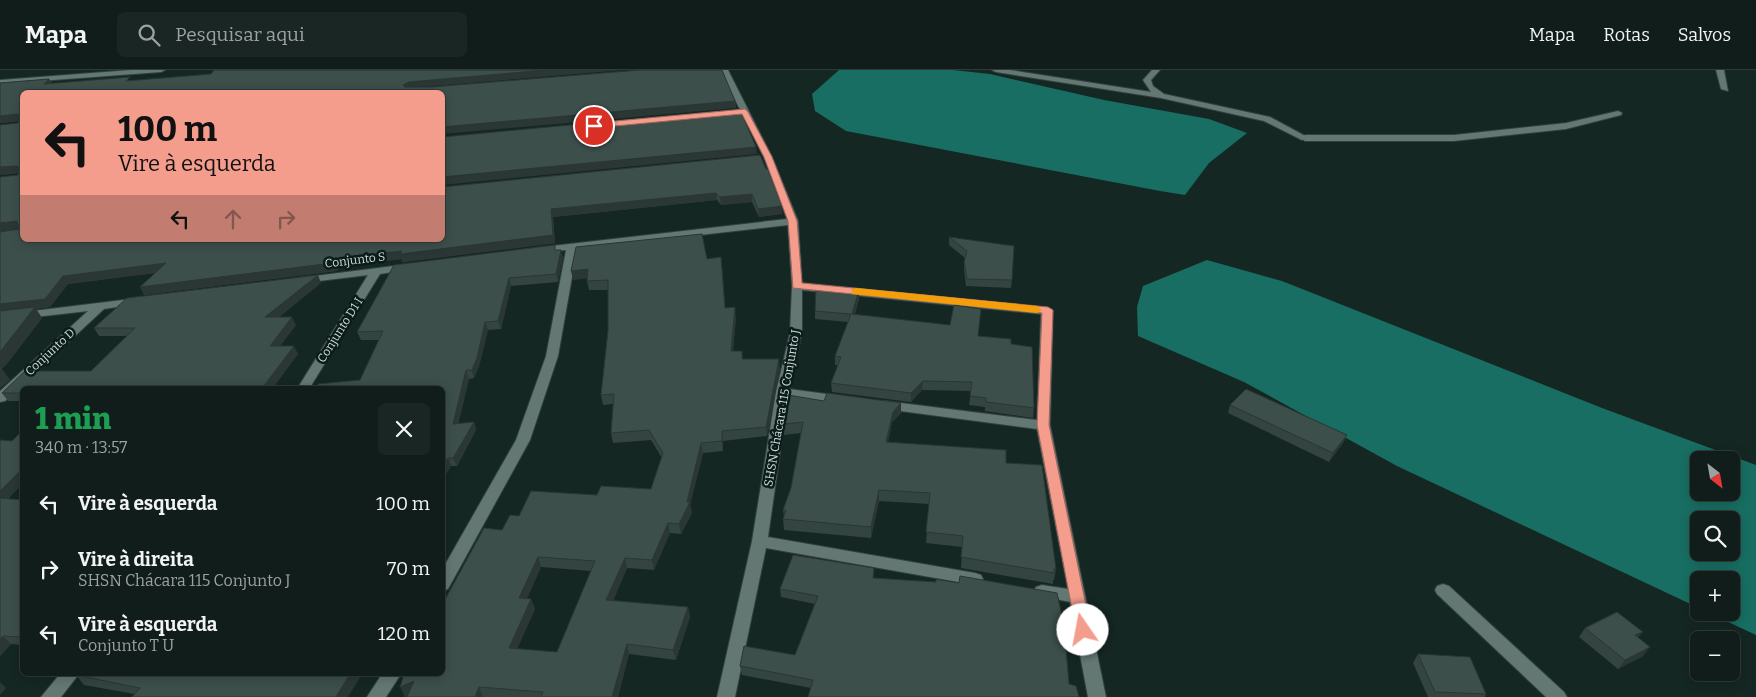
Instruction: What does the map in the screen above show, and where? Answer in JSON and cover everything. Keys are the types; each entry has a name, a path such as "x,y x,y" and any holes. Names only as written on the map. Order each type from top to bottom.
{"street":[{"path":"0,82 161,70"},
{"name":"SHSN Chácara 115 Conjunto J","path":"724,70 740,112 793,221 797,286 796,333 782,392 760,541 726,697"},
{"path":"996,70 1161,96 1267,119 1305,138 1454,138 1566,126 1618,113"},
{"path":"1156,70 1147,80 1150,87 1161,96"},
{"path":"1720,70 1725,89"},
{"path":"523,252 793,221"},
{"path":"445,580 523,440 552,356 572,246"},
{"name":"Conjunto S","path":"291,282 425,265"},
{"name":"Conjunto D1 I","path":"305,386 376,271"},
{"path":"797,286 1048,310 1043,425 1097,697"},
{"path":"0,318 149,300"},
{"name":"Conjunto D","path":"0,398 100,306"},
{"path":"782,392 1043,425"},
{"path":"760,541 990,582"},
{"path":"1028,589 1076,597"},
{"path":"1443,590 1558,697"},
{"path":"50,697 68,676"},
{"path":"376,697 391,676"}],"shaded area":[{"path":"839,70 953,70 990,74 1104,100 1209,119 1247,133 1209,163 1185,195 846,131 815,111 812,94"},
{"path":"1207,260 1282,281 1602,408 1718,451 1690,451 1690,501 1740,501 1740,459 1756,465 1756,635 1726,621 1740,621 1740,571 1690,571 1690,604 1397,466 1244,382 1138,336 1137,307 1143,286"}],"building":[{"path":"214,70 546,70 409,82 403,85 405,87 431,87 640,70 722,70 735,101 445,127 445,90 20,90 20,116 18,114 0,116 0,83 49,79 44,84 130,77 126,81 211,74"},
{"path":"740,109 756,147 445,177 445,137"},
{"path":"20,116 20,242 445,242 445,187 760,155 766,169 768,169 782,206 758,209 752,194 720,197 716,193 551,209 553,235 400,254 402,251 338,258 333,263 140,287 166,263 63,276 45,299 0,304 0,232 19,229 17,221 0,223 0,177 18,175 19,168 17,166 0,167 0,125 18,123"},
{"path":"702,234 707,259 721,257 725,308 735,307 731,351 742,351 742,359 779,359 766,427 722,431 722,441 701,443 687,502 690,502 679,524 668,523 652,560 625,558 606,600 688,607 673,650 627,644 612,697 541,697 543,692 479,687 475,697 407,697 414,681 400,687 403,676 445,676 445,600 484,528 502,530 510,515 519,516 531,491 597,495 601,486 651,489 663,453 649,430 611,433 614,394 601,395 608,331 608,280 587,281 588,269 571,271 576,247","holes":["538,557 595,561 557,652 509,648 531,599 519,598"]},
{"path":"949,237 1014,246 1012,280 967,279 964,262 967,251"},
{"path":"555,245 555,250 561,250 556,274 509,278 498,321 485,322 477,358 472,370 466,370 453,424 474,422 453,458 448,458 445,462 445,386 317,386 318,384 360,380 383,331 357,332 394,265"},
{"path":"318,275 265,317 292,317 270,346 294,346 264,386 20,386 20,393 2,393 25,371 91,371 135,328 94,328 127,298"},
{"path":"816,286 859,290 852,314 950,325 954,305 981,309 978,336 1011,339 1011,344 1032,347 1034,408 986,402 986,398 970,396 972,382 923,381 911,393 831,383 841,357 835,356 851,314 815,311"},
{"path":"35,307 0,352 0,311"},
{"path":"1246,389 1347,435 1333,453 1230,405"},
{"path":"827,393 901,403 893,412 886,442 1006,450 1006,463 1042,465 1056,569 1054,569 1054,573 961,557 963,536 926,532 930,493 879,490 871,527 783,519 786,510 783,510 791,488 803,422 784,424 788,395 824,401"},
{"path":"20,433 20,471 0,491 0,440 12,441"},
{"path":"0,498 20,500 20,637 3,636 0,639"},
{"path":"793,555 874,568 873,578 936,582 936,579 959,583 960,576 1057,593 1064,625 1069,684 1076,686 1079,697 808,697 813,680 740,666 744,646 795,655 818,596 780,589"},
{"path":"1617,612 1643,632 1635,635 1650,647 1625,660 1585,628"},
{"path":"1418,654 1470,657 1486,694 1435,692"},
{"path":"81,676 349,676 336,697 132,697 140,688"}],"slow traffic":[{"path":"856,291 1037,310"}],"route":[{"path":"594,126 745,112 768,157 793,221 797,286 1048,310 1047,376 1043,425 1083,630"}]}
